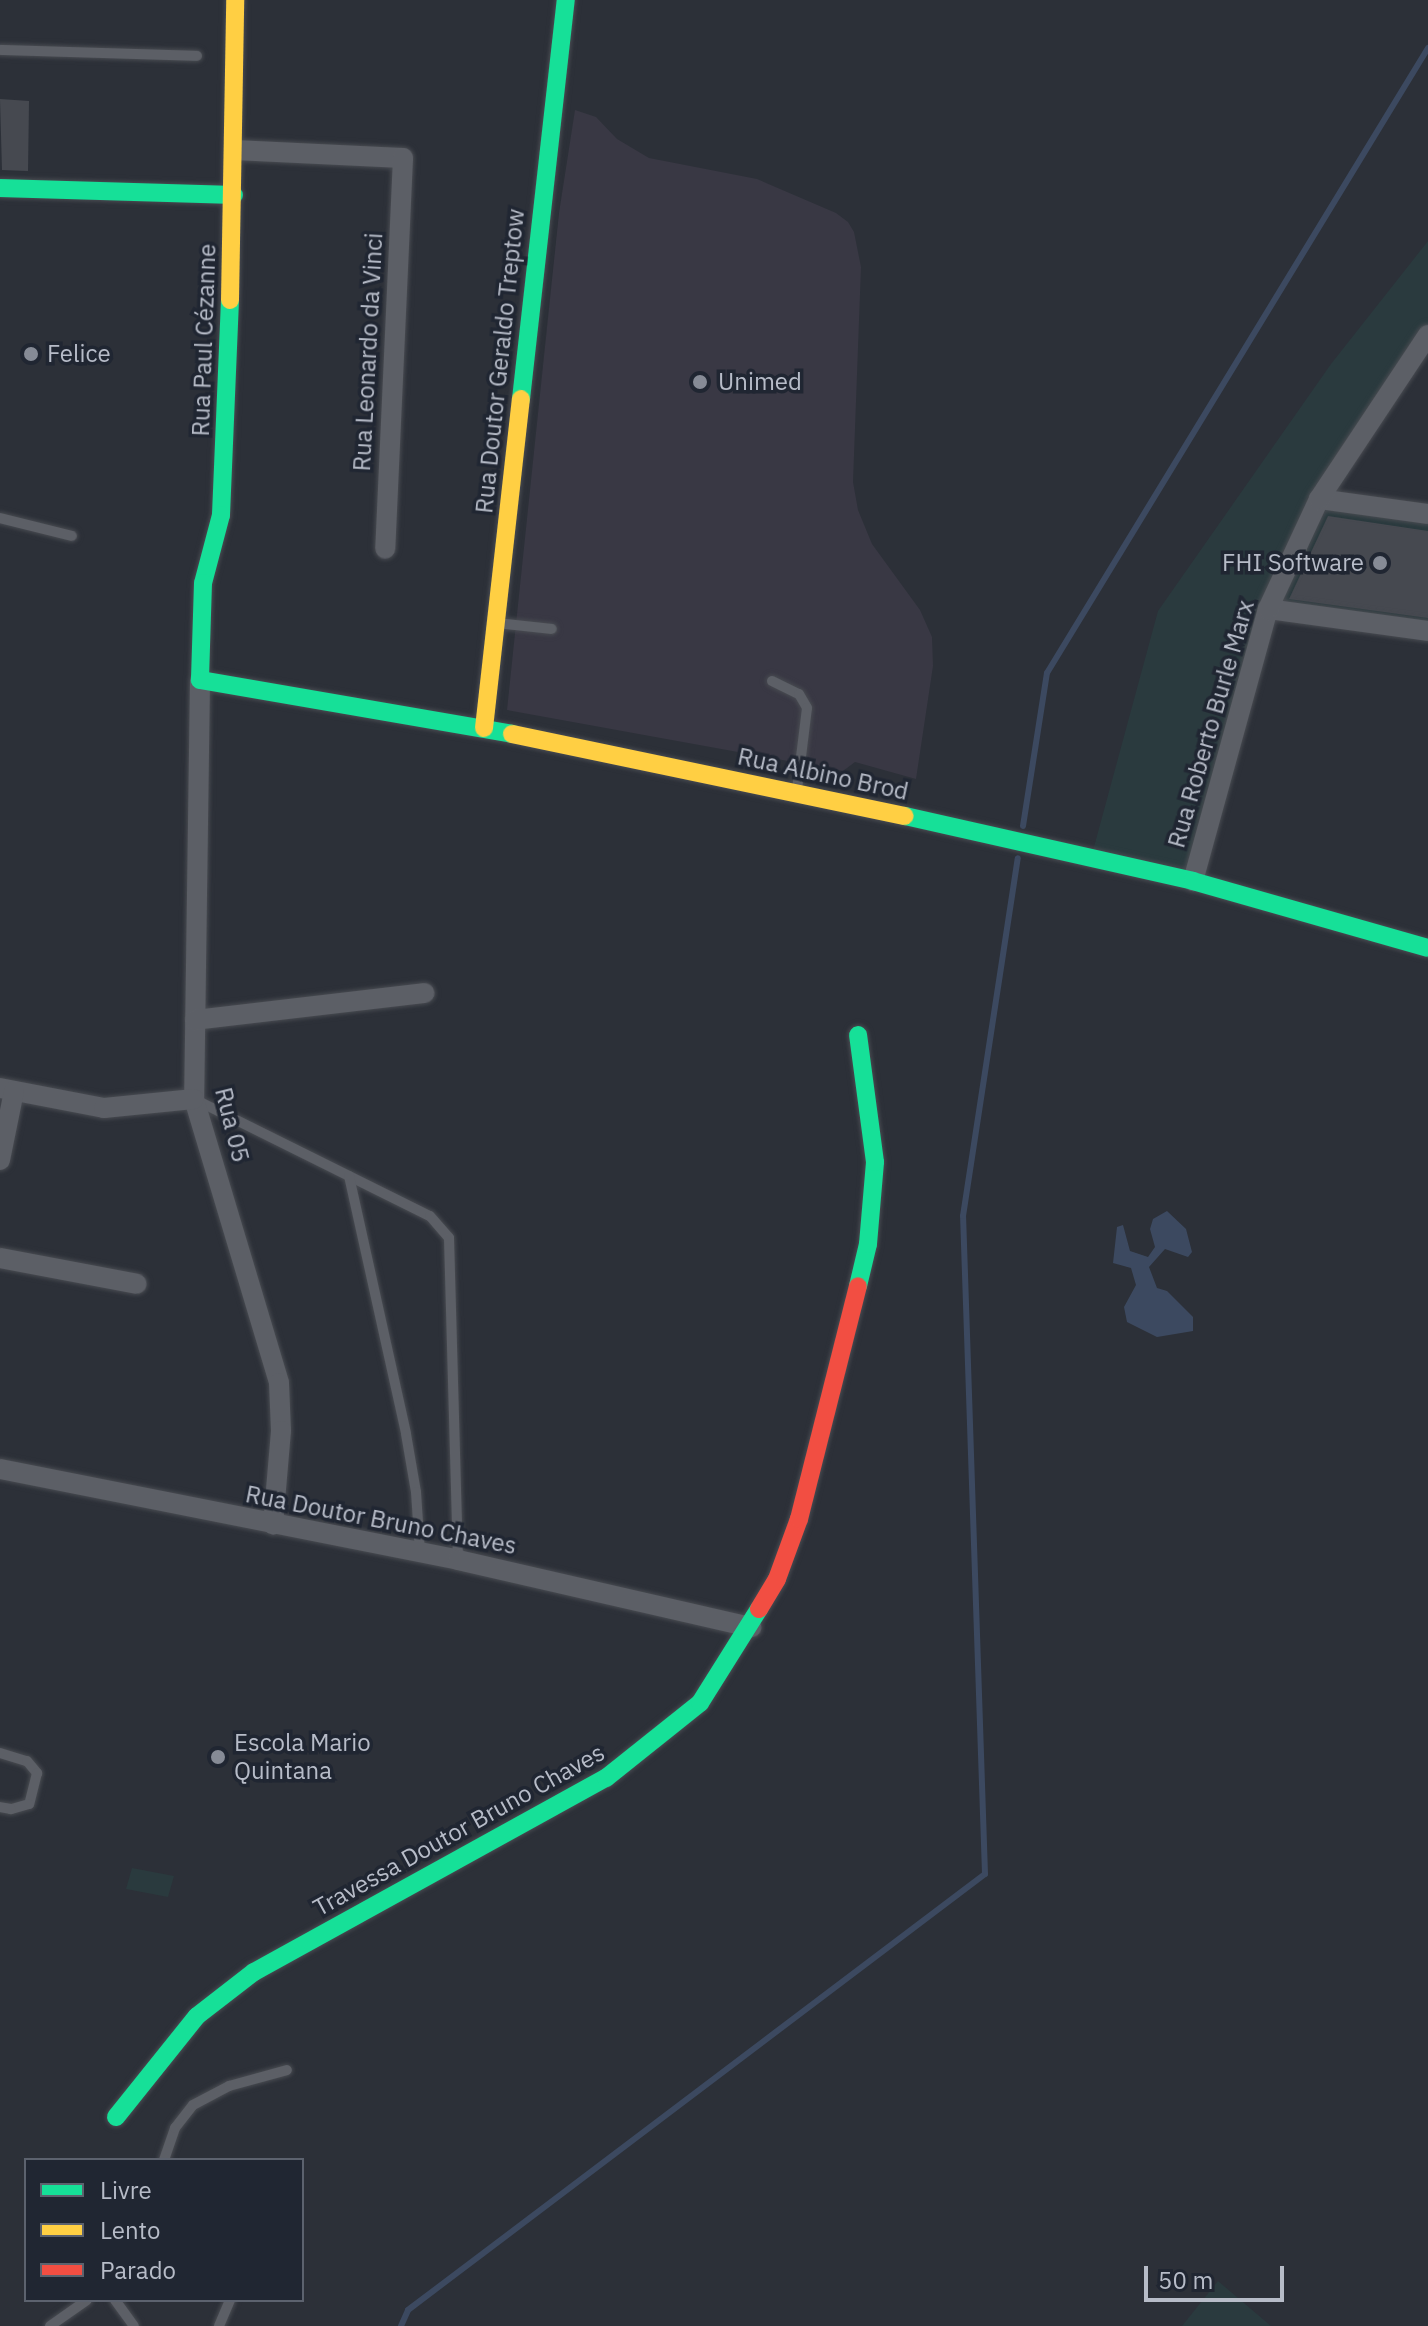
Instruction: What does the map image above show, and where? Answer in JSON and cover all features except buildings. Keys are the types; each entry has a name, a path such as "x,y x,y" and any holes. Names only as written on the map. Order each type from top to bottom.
{"street":[{"name":"Rua Paul Cézanne","path":"200,680 203,583 221,515 234,195 235,0"},
{"name":"Rua Doutor Geraldo Treptow","path":"484,728 566,0"},
{"name":"Rua Leonardo da Vinci","path":"234,150 403,158 385,549"},
{"path":"0,188 234,195"},
{"name":"Rua Roberto Burle Marx","path":"1193,881 1268,609 1319,499 1428,335"},
{"path":"1319,499 1428,514"},
{"path":"1268,609 1428,631"},
{"name":"Rua Albino Brod","path":"200,680 484,728 797,792 1193,881 1428,948"},
{"name":"Rua 05","path":"200,680 194,1099 279,1383 281,1431 273,1525"},
{"path":"195,1020 424,993"},
{"name":"Travessa Doutor Bruno Chaves","path":"116,2117 197,2016 254,1972 606,1778 700,1703 751,1627 777,1579 799,1519 868,1244 875,1162 858,1035"},
{"path":"0,1160 7,1089 104,1108 194,1099"},
{"path":"0,1258 137,1284"},
{"name":"Rua Doutor Bruno Chaves","path":"0,1469 420,1552 751,1627"}],"lane":[{"path":"0,50 197,56"},
{"path":"0,518 72,536"},
{"path":"495,623 552,629"},
{"path":"772,681 799,694 807,708 797,792"},
{"path":"194,1099 430,1216 449,1238 458,1560"},
{"path":"349,1176 406,1434 416,1492 420,1552"},
{"path":"0,1753 27,1761 37,1773 29,1804 11,1809 0,1807"},
{"path":"165,2158 175,2128 193,2105 229,2086 287,2070"},
{"path":"50,2326 84,2302"},
{"path":"116,2302 134,2326"},
{"path":"219,2326 229,2302"}],"shaded area":[{"name":"Unimed","path":"575,110 596,117 617,139 649,158 757,179 836,213 848,222 854,232 861,267 853,482 858,510 872,544 920,610 932,637 933,666 916,779 855,762 843,771 507,710 559,213"},
{"path":"1428,241 1428,335 1319,498 1428,514 1428,631 1268,609 1193,881 1091,858 1158,611 1331,364"},
{"path":"132,1868 174,1876 168,1897 126,1889"},
{"path":"1218,2281 1271,2326 1182,2326"}],"water":[{"path":"1167,1211 1186,1229 1192,1252 1188,1257 1165,1249 1149,1267 1157,1288 1167,1291 1193,1317 1193,1331 1157,1337 1127,1322 1124,1307 1136,1285 1131,1268 1113,1263 1117,1227 1123,1225 1130,1251 1148,1257 1155,1247 1150,1229 1153,1219"}],"waterway":[{"path":"1023,826 1047,673 1428,48"},
{"path":"401,2326 408,2310 985,1874 963,1216 1018,858"}],"traffic: fast":[{"path":"521,399 566,0"},
{"path":"0,188 234,195"},
{"path":"230,300 221,515 203,583 200,680 512,734"},
{"path":"905,816 1193,881 1428,948"},
{"path":"858,1035 875,1162 868,1244 858,1286"},
{"path":"116,2117 197,2016 254,1972 606,1778 700,1703 759,1609"}],"traffic: slow":[{"path":"230,300 235,0"},
{"path":"484,728 521,399"},
{"path":"512,734 905,816"}],"traffic: jam":[{"path":"759,1609 777,1579 799,1519 858,1286"}],"place":[{"name":"Felice","path":"31,354"},
{"name":"Unimed","path":"700,382"},
{"name":"FHI Software","path":"1380,563"},
{"name":"Escola Mario Quintana","path":"218,1757"}]}
